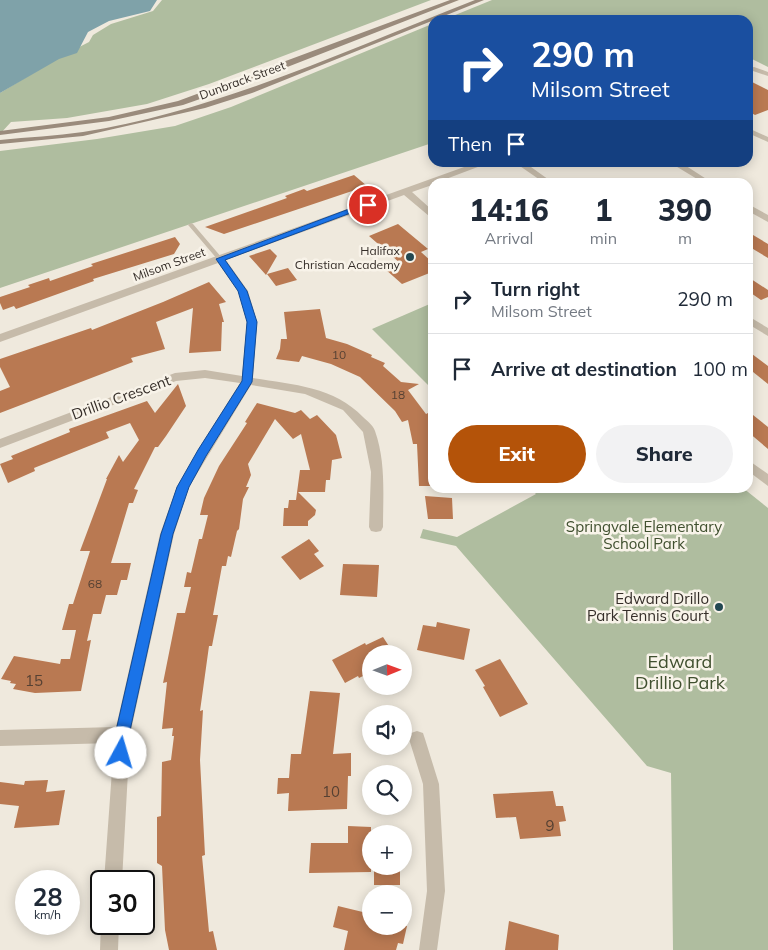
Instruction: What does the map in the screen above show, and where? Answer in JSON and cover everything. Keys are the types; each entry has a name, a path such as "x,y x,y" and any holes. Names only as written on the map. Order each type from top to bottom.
{"main road":[{"name":"Dunbrack Street","path":"0,132 47,128 109,119 180,103 456,0"},
{"name":"Dunbrack Street","path":"443,15 481,0"},
{"name":"Dunbrack Street","path":"0,142 82,134 202,106 248,91 428,21"}],"street":[{"path":"753,70 768,74"},
{"path":"753,132 768,140"},
{"name":"Milsom Street","path":"442,178 473,167"},
{"path":"526,167 542,178"},
{"path":"680,167 699,178"},
{"name":"Milsom Street","path":"0,338 428,183"},
{"path":"405,191 428,211"},
{"path":"753,210 768,219"},
{"path":"114,870 122,735 167,534 183,487 247,382 252,322 243,291 220,259"},
{"path":"753,322 768,333"},
{"name":"Drillio Crescent","path":"0,444 174,377 205,374 307,390 347,407 370,430 377,472 376,527"},
{"path":"753,469 768,481"},
{"path":"0,738 122,735"},
{"path":"417,739 431,784 436,891 428,950"},
{"path":"109,950 110,935"}],"lane":[{"path":"191,225 220,259"}],"green space":[{"path":"162,0 431,0 209,84 147,104 67,118 11,122 0,134 0,93 58,58 89,42 93,35 111,24 153,11"},
{"path":"492,0 768,0 768,67 753,60 753,15 455,15"},
{"path":"428,26 428,144 0,288 0,151 97,139 175,126 231,107"},
{"path":"428,305 428,385 372,329"},
{"name":"Edward Drillio Park","path":"749,493 768,508 768,950 673,950 671,773 647,766 456,546 420,538 423,529 457,537 536,494"}],"water":[{"path":"0,0 157,0 150,11 109,21 88,32 77,53 59,59 0,93"}],"building":[{"path":"753,82 768,90 768,110 755,115 753,114"},
{"path":"354,175 367,186 224,234 205,227 287,198 285,196 304,189 307,191"},
{"name":"Halifax Christian Academy","path":"398,224 428,249 421,252 428,258 428,274 402,284 385,269 400,263 369,236"},
{"path":"753,235 768,244 768,258 753,249"},
{"path":"175,237 180,244 174,254 93,279 94,281 16,309 14,306 3,310 0,303 0,297 30,287 28,285 49,278 50,281 93,266 91,264"},
{"path":"270,249 277,256 266,275 249,256"},
{"path":"288,268 297,280 276,286 267,274"},
{"path":"753,280 768,290 768,297 761,300 753,294"},
{"path":"209,282 226,302 219,304 224,322 222,322 221,351 189,353 193,308 156,322 165,349 131,358 133,362 0,413 0,391 10,387 0,367 0,359 91,328 92,330"},
{"path":"320,309 326,338 347,344 372,355 371,357 385,363 383,366 401,382 419,384 408,390 426,414 428,413 428,486 419,486 417,444 413,444 408,420 402,422 395,411 360,377 331,364 302,356 299,362 276,359 281,339 287,339 284,312"},
{"path":"753,355 768,366 768,384 753,372"},
{"path":"178,384 186,406 158,447 155,447 134,489 138,490 133,503 129,503 111,563 131,563 127,580 121,580 117,595 106,595 101,614 93,614 87,641 91,640 81,691 35,693 13,689 16,684 1,679 14,656 60,664 61,659 70,659 76,630 62,630 69,604 73,604 90,551 80,551 106,479 119,455 123,462 139,440 130,423 106,432 109,438 34,468 35,471 8,483 0,464 13,459 11,456 70,432 69,429 147,401 155,413"},
{"path":"257,403 295,413 301,410 310,419 317,415 336,435 342,458 332,460 330,480 326,480 325,492 298,492 316,510 315,515 308,521 308,526 283,526 284,508 288,508 289,500 296,500 300,470 310,470 301,434 293,439 275,419 248,464 251,475 246,487 249,487 243,499 239,529 231,557 228,556 226,566 222,566 213,615 218,615 212,646 209,646 200,711 203,710 200,760 205,855 202,856 209,932 213,931 217,950 169,950 165,930 162,866 157,863 157,817 161,816 162,762 171,760 174,736 172,736 173,728 162,729 167,682 163,683 177,613 185,613 191,587 184,587 187,572 191,573 199,539 202,539 208,515 200,515 204,498 219,466 247,423 245,422"},
{"path":"753,415 768,427 768,449 753,436"},
{"path":"425,496 452,498 453,519 428,519"},
{"path":"309,539 319,551 314,554 324,566 300,580 281,557"},
{"path":"343,564 379,565 377,597 340,595"},
{"path":"437,622 470,629 464,660 417,650 423,625 436,627"},
{"path":"383,637 388,645 366,645"},
{"path":"365,643 366,645 362,645 362,676 359,678 358,676 345,683 332,660"},
{"path":"500,659 528,704 500,717 475,670"},
{"path":"310,691 340,693 333,754 351,753 351,776 348,776 347,809 288,811 289,793 277,794 278,778 289,778 291,754 301,754"},
{"path":"48,780 46,792 65,790 59,825 14,828 19,806 0,804 0,782 24,785 25,781"},
{"path":"553,791 556,806 563,806 566,821 559,822 561,836 520,839 516,817 496,818 493,794"},
{"path":"348,826 362,827 362,872 309,873 311,843 348,843"},
{"path":"374,875 400,875 400,885 374,885"},
{"path":"338,906 362,912 362,935 405,935 403,944 398,943 396,950 344,950 348,931 333,927"},
{"path":"509,921 559,935 558,950 505,950"}],"place":[{"name":"Halifax Christian Academy","path":"410,257"},
{"name":"Edward Drillo Park Tennis Court","path":"719,607"}],"route":[{"path":"121,753 122,735 167,534 183,487 247,382 252,322 243,291 220,259 368,205"}],"park label":[{"name":"Springvale Elementary School Park","path":"644,534"}]}
